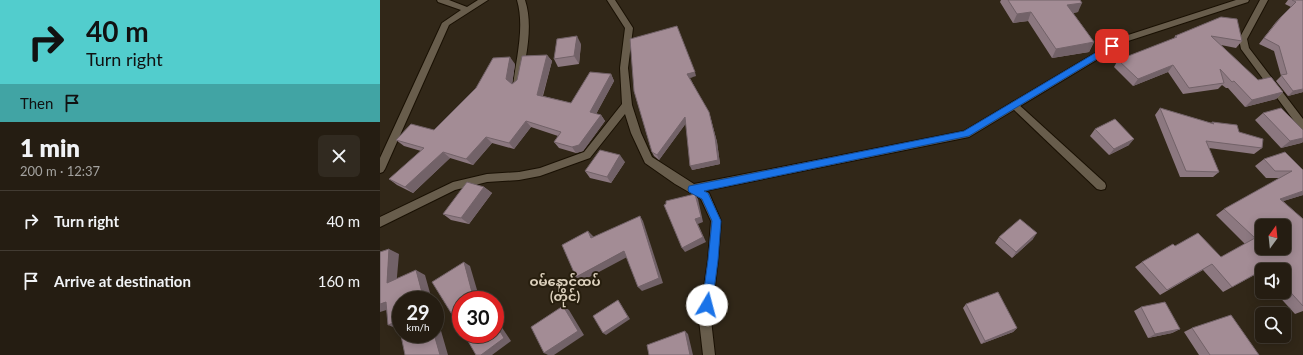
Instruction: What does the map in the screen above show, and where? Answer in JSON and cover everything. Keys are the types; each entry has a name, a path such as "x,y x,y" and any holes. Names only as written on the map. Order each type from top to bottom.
{"street":[{"path":"441,0 468,10"},
{"path":"380,169 446,23 484,0"},
{"path":"517,86 524,18 523,4 521,0"},
{"path":"611,0 628,28 624,68 627,105 636,133 648,160 705,196 716,221 713,260 705,320 709,355"},
{"path":"692,189 966,134 1125,38 1245,0"},
{"path":"1264,0 1243,39 1245,49 1303,126"},
{"path":"380,222 453,186 487,178 519,176 540,172 587,155 627,105"},
{"path":"1014,105 1101,186"}],"building":[{"path":"1008,0 1080,0 1082,3 1067,5 1094,42 1056,49 1031,12 1017,14"},
{"path":"1292,0 1303,0 1303,89 1293,91 1281,75 1287,74 1279,46 1264,38 1281,17 1296,2"},
{"path":"1221,17 1237,19 1242,41 1211,36 1258,80 1271,77 1283,92 1252,100 1220,69 1224,83 1189,88 1173,65 1138,79 1118,60 1177,37 1175,36"},
{"path":"677,26 695,72 687,74 709,112 715,137 718,160 690,166 685,117 657,155 652,152 634,91 630,39"},
{"path":"577,36 574,56 554,59 557,39"},
{"path":"547,55 537,95 571,103 590,72 611,74 590,112 601,115 579,145 572,147 554,142 561,132 526,121 509,143 486,137 466,159 443,152 405,187 389,179 424,148 396,140 411,124 434,130 476,88 493,58 510,57 506,79 512,84 517,80 522,56"},
{"path":"1160,108 1214,124 1212,122 1237,125 1239,132 1263,139 1262,148 1206,141 1219,172 1186,171"},
{"path":"1281,108 1303,130 1303,138 1290,141 1263,113"},
{"path":"1115,119 1134,139 1114,149 1095,129"},
{"path":"600,150 620,155 607,177 585,171"},
{"path":"1285,152 1303,170 1303,191 1280,199 1303,219 1303,306 1291,293 1291,263 1255,263 1255,274 1232,287 1212,264 1167,290 1142,262 1173,244 1175,246 1198,233 1221,257 1255,238 1224,209 1292,171 1275,171 1264,159"},
{"path":"467,182 484,187 461,218 443,214"},
{"path":"695,194 701,217 695,219 703,237 682,248 664,205 666,204 666,201"},
{"path":"640,216 659,278 638,287 624,251 576,277 562,245 588,231 591,238"},
{"path":"1020,219 1037,233 1016,252 999,237"},
{"path":"389,249 387,283 416,270 422,291 392,291 392,323 388,325 386,302 380,304 380,252"},
{"path":"464,262 472,291 452,291 452,314 444,301 444,291 438,291 432,282"},
{"path":"998,292 1017,328 985,341 966,304"},
{"path":"618,300 628,317 603,333 593,316"},
{"path":"1165,302 1180,329 1155,334 1141,307"},
{"path":"563,306 578,331 544,353 531,327"},
{"path":"1231,315 1259,355 1210,355 1192,328"},
{"path":"685,331 690,355 649,355 647,345"},
{"path":"403,343 437,343 440,355 405,355"},
{"path":"469,343 497,343 481,355 476,355"}],"district":[{"name":"ဝမ်နောင်ထပ် (တိုင်)","path":"565,288"}],"route":[{"path":"707,305 716,221 705,196 692,189 966,134 1112,46"}]}
